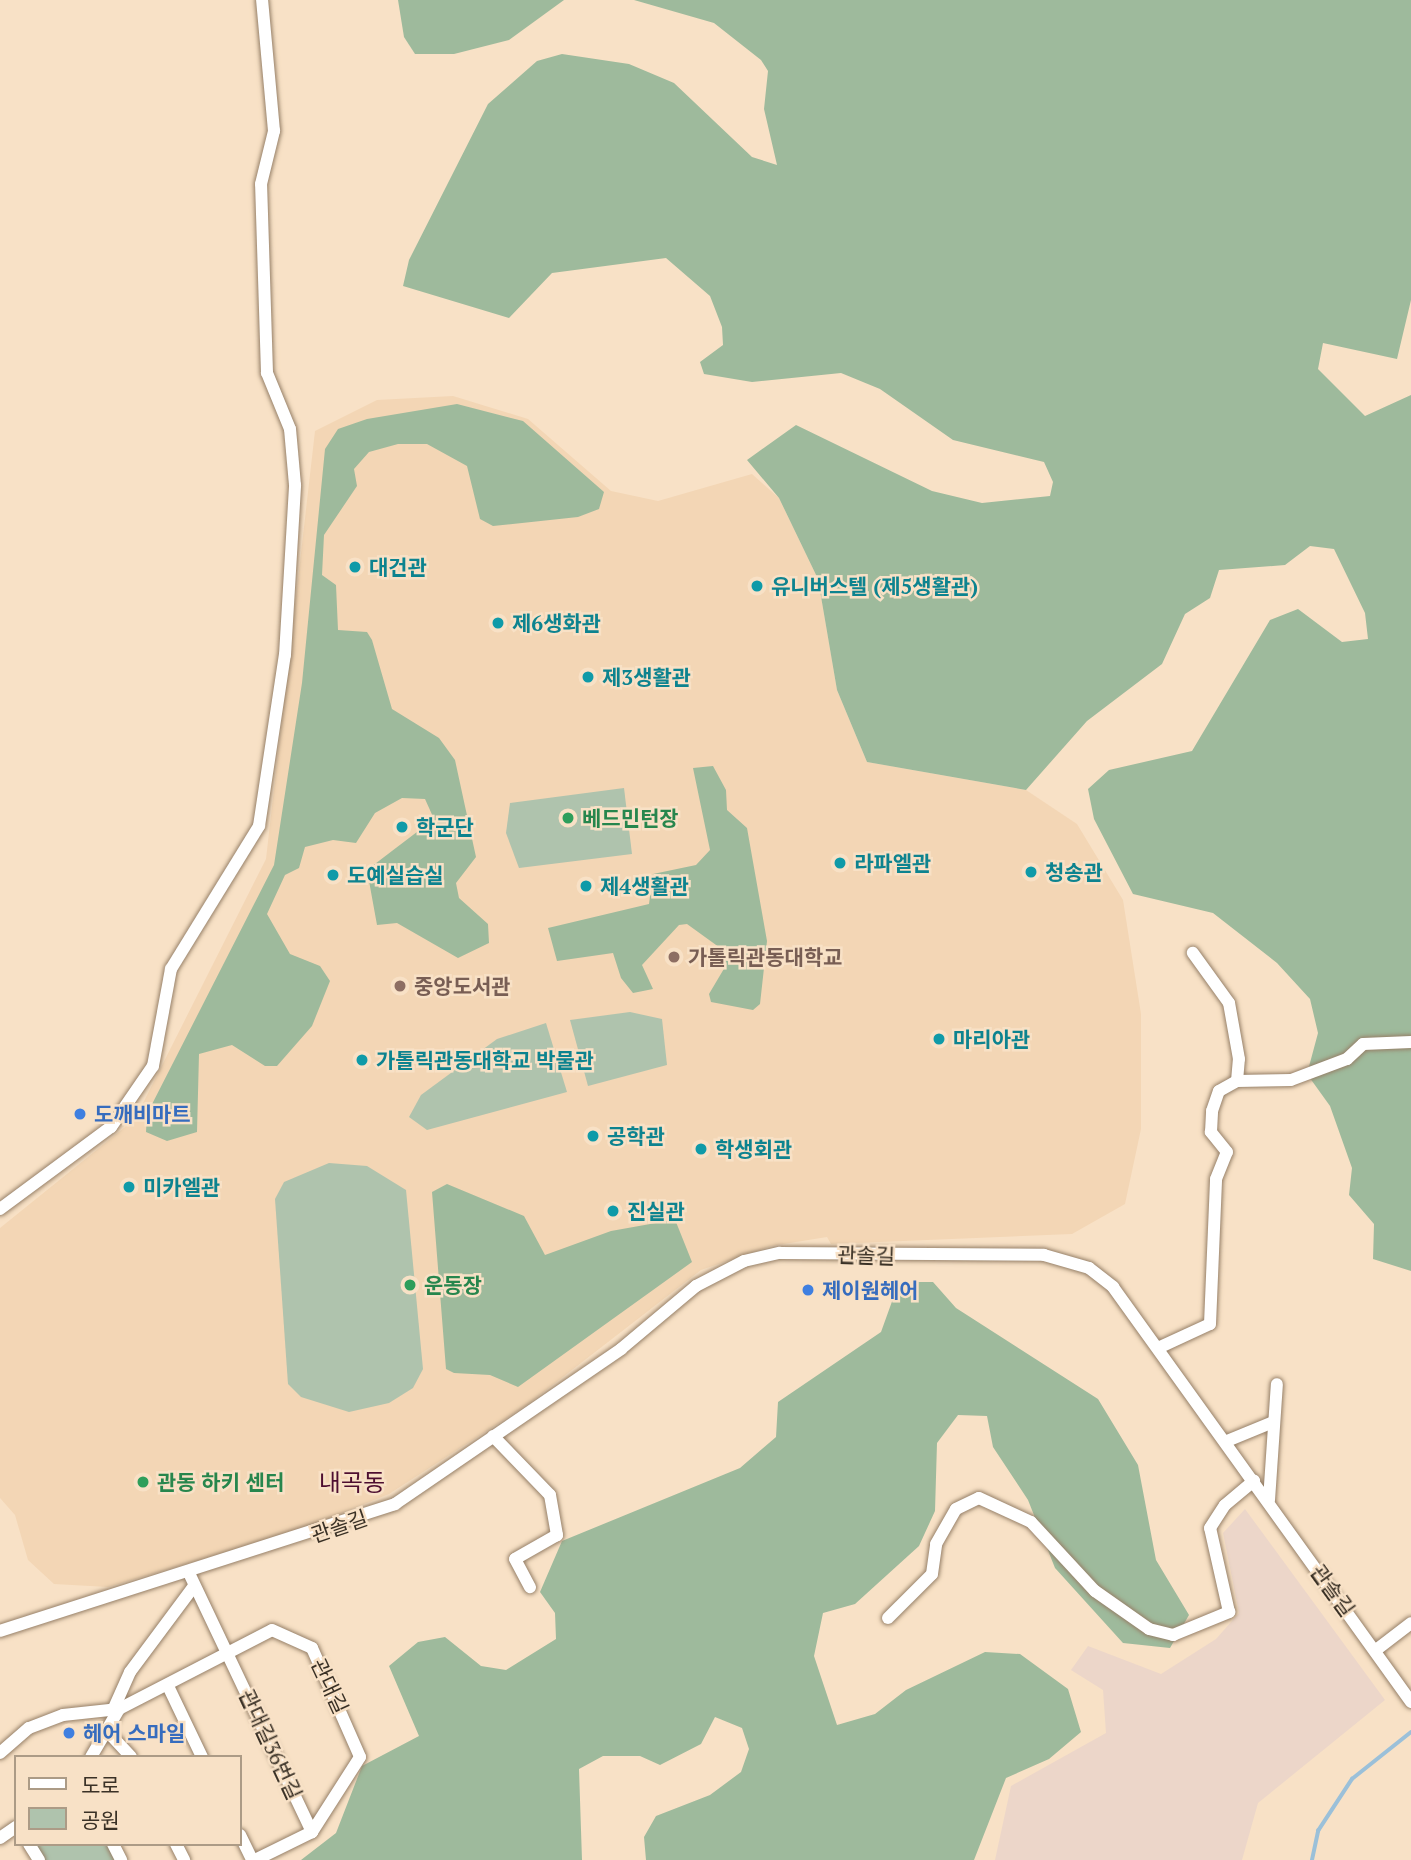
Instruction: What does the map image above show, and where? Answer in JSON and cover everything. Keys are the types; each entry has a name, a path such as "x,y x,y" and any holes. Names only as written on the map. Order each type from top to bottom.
{"street":[{"path":"0,1209 111,1127 153,1066 172,969 259,826 285,654 295,485 290,429 267,373 261,184 274,131 262,0"},
{"path":"1194,953 1229,1003 1237,1082"},
{"path":"1158,1348 1210,1324 1216,1180 1227,1152 1211,1132 1212,1111 1219,1091 1237,1082 1290,1080 1347,1059 1363,1044 1411,1042"},
{"name":"관솔길","path":"0,1630 366,1518 621,1349 720,1270 780,1253 1068,1260 1113,1287 1227,1441 1411,1702"},
{"path":"1269,1500 1277,1384"},
{"path":"1227,1441 1273,1422"},
{"path":"493,1436 550,1495 557,1535 515,1559 530,1587"},
{"path":"888,1618 932,1574 936,1544 956,1508 979,1498 1031,1522 1095,1591 1149,1629 1173,1635 1229,1612 1210,1528 1225,1505 1254,1481"},
{"path":"189,1573 230,1655"},
{"path":"92,1755 107,1731 130,1672 194,1586"},
{"path":"1376,1650 1411,1623"},
{"name":"관대길","path":"0,1753 29,1728 117,1709 230,1655 272,1630 313,1648 360,1757 312,1832"},
{"name":"관대길36번길","path":"230,1655 312,1832"},
{"path":"168,1686 201,1755"},
{"path":"107,1731 129,1755"},
{"path":"242,1839 253,1860 312,1832"}],"shaded area":[{"name":"가톨릭관동대학교","path":"453,396 528,419 611,491 658,501 752,474 779,498 818,579 837,690 867,762 1026,790 1077,824 1123,900 1141,1014 1141,1129 1125,1204 1072,1234 831,1244 827,1237 771,1246 701,1270 528,1404 389,1494 297,1531 108,1587 54,1584 28,1560 15,1515 0,1498 0,1228 135,1119 266,859 315,431 377,400"},
{"path":"1245,1509 1385,1700 1258,1803 1242,1860 995,1860 1011,1786 1106,1733 1103,1690 1071,1670 1088,1646 1161,1674 1216,1639 1239,1613 1223,1533"}],"green space":[{"path":"398,0 564,0 509,40 454,54 415,54 404,37"},
{"path":"634,0 1411,0 1411,300 1397,359 1323,343 1318,369 1365,416 1411,395 1411,1271 1373,1259 1374,1224 1349,1195 1352,1168 1330,1106 1307,1074 1318,1033 1310,999 1277,963 1213,913 1133,894 1094,819 1088,789 1109,770 1192,751 1270,620 1298,609 1342,642 1368,639 1365,613 1334,549 1310,546 1285,565 1219,570 1210,598 1185,614 1162,664 1087,721 1026,790 867,762 837,690 818,579 779,498 747,460 796,425 932,491 982,503 1050,496 1053,482 1044,462 953,440 880,389 841,373 752,382 704,374 700,362 723,345 722,327 710,296 666,258 552,273 509,318 403,286 409,260 488,104 537,61 562,54 629,64 674,83 752,157 777,165 764,109 768,71 761,60 714,23"},
{"path":"457,404 523,421 604,492 599,509 578,517 493,526 480,519 467,466 427,444 398,444 369,452 354,469 357,486 324,535 322,575 336,585 338,630 367,632 372,640 392,709 439,738 455,760 476,857 456,883 459,898 488,924 489,943 458,958 397,923 377,925 367,870 434,819 425,799 402,798 375,813 356,843 333,840 305,847 299,868 285,875 267,914 290,954 320,966 330,981 312,1026 277,1066 265,1066 232,1045 199,1054 197,1132 167,1141 146,1132 147,1114 274,865 302,683 325,449 338,429 367,419"},
{"path":"713,766 726,790 727,810 747,828 767,941 760,1004 753,1010 711,1002 709,994 725,967 723,950 687,924 679,925 642,965 653,989 633,993 621,978 613,953 557,961 548,928 649,904 653,874 696,865 710,850 693,768"},
{"name":"베드민턴장","path":"624,788 632,854 519,868 506,833 510,803"},
{"path":"630,1012 662,1019 667,1065 588,1086 570,1020"},
{"path":"546,1023 567,1092 427,1130 409,1117 421,1095 497,1039"},
{"path":"329,1163 367,1166 406,1190 423,1369 413,1388 389,1403 349,1412 301,1397 288,1384 275,1199 284,1182"},
{"path":"447,1184 524,1216 545,1255 611,1231 667,1221 676,1222 692,1262 518,1387 490,1375 454,1373 446,1369 432,1192"},
{"path":"899,1282 933,1282 956,1308 1098,1399 1138,1465 1156,1560 1189,1615 1170,1648 1123,1643 1055,1568 1028,1500 993,1447 987,1416 958,1415 937,1443 935,1511 919,1546 855,1604 823,1613 814,1656 837,1725 875,1714 906,1690 985,1652 1020,1654 1068,1689 1081,1732 1049,1759 1006,1778 974,1860 646,1860 644,1837 656,1816 710,1795 741,1772 749,1749 742,1728 715,1717 701,1744 660,1765 640,1756 603,1756 579,1769 582,1860 301,1860 336,1833 362,1766 419,1736 389,1666 418,1642 445,1637 481,1666 506,1670 556,1639 555,1613 540,1592 562,1541 740,1468 776,1437 778,1402 881,1332"},
{"path":"30,1846 114,1846 121,1860 39,1860"}],"waterway":[{"path":"1312,1860 1318,1831 1352,1779 1411,1732"}],"place":[{"name":"대건관","path":"355,567"},
{"name":"유니버스텔 (제5생활관)","path":"757,586"},
{"name":"제6생화관","path":"498,623"},
{"name":"제3생활관","path":"588,677"},
{"name":"베드민턴장","path":"568,818"},
{"name":"학군단","path":"402,827"},
{"name":"라파엘관","path":"840,863"},
{"name":"청송관","path":"1031,872"},
{"name":"도예실습실","path":"333,875"},
{"name":"제4생활관","path":"586,886"},
{"name":"가톨릭관동대학교","path":"674,957"},
{"name":"중앙도서관","path":"400,986"},
{"name":"마리아관","path":"939,1039"},
{"name":"가톨릭관동대학교 박물관","path":"362,1060"},
{"name":"도깨비마트","path":"80,1114"},
{"name":"공학관","path":"593,1136"},
{"name":"학생회관","path":"701,1149"},
{"name":"미카엘관","path":"129,1187"},
{"name":"진실관","path":"613,1211"},
{"name":"운동장","path":"410,1285"},
{"name":"제이원헤어","path":"808,1290"},
{"name":"관동 하키 센터","path":"143,1482"},
{"name":"헤어 스마일","path":"69,1733"}],"district":[{"name":"내곡동","path":"352,1483"}]}
